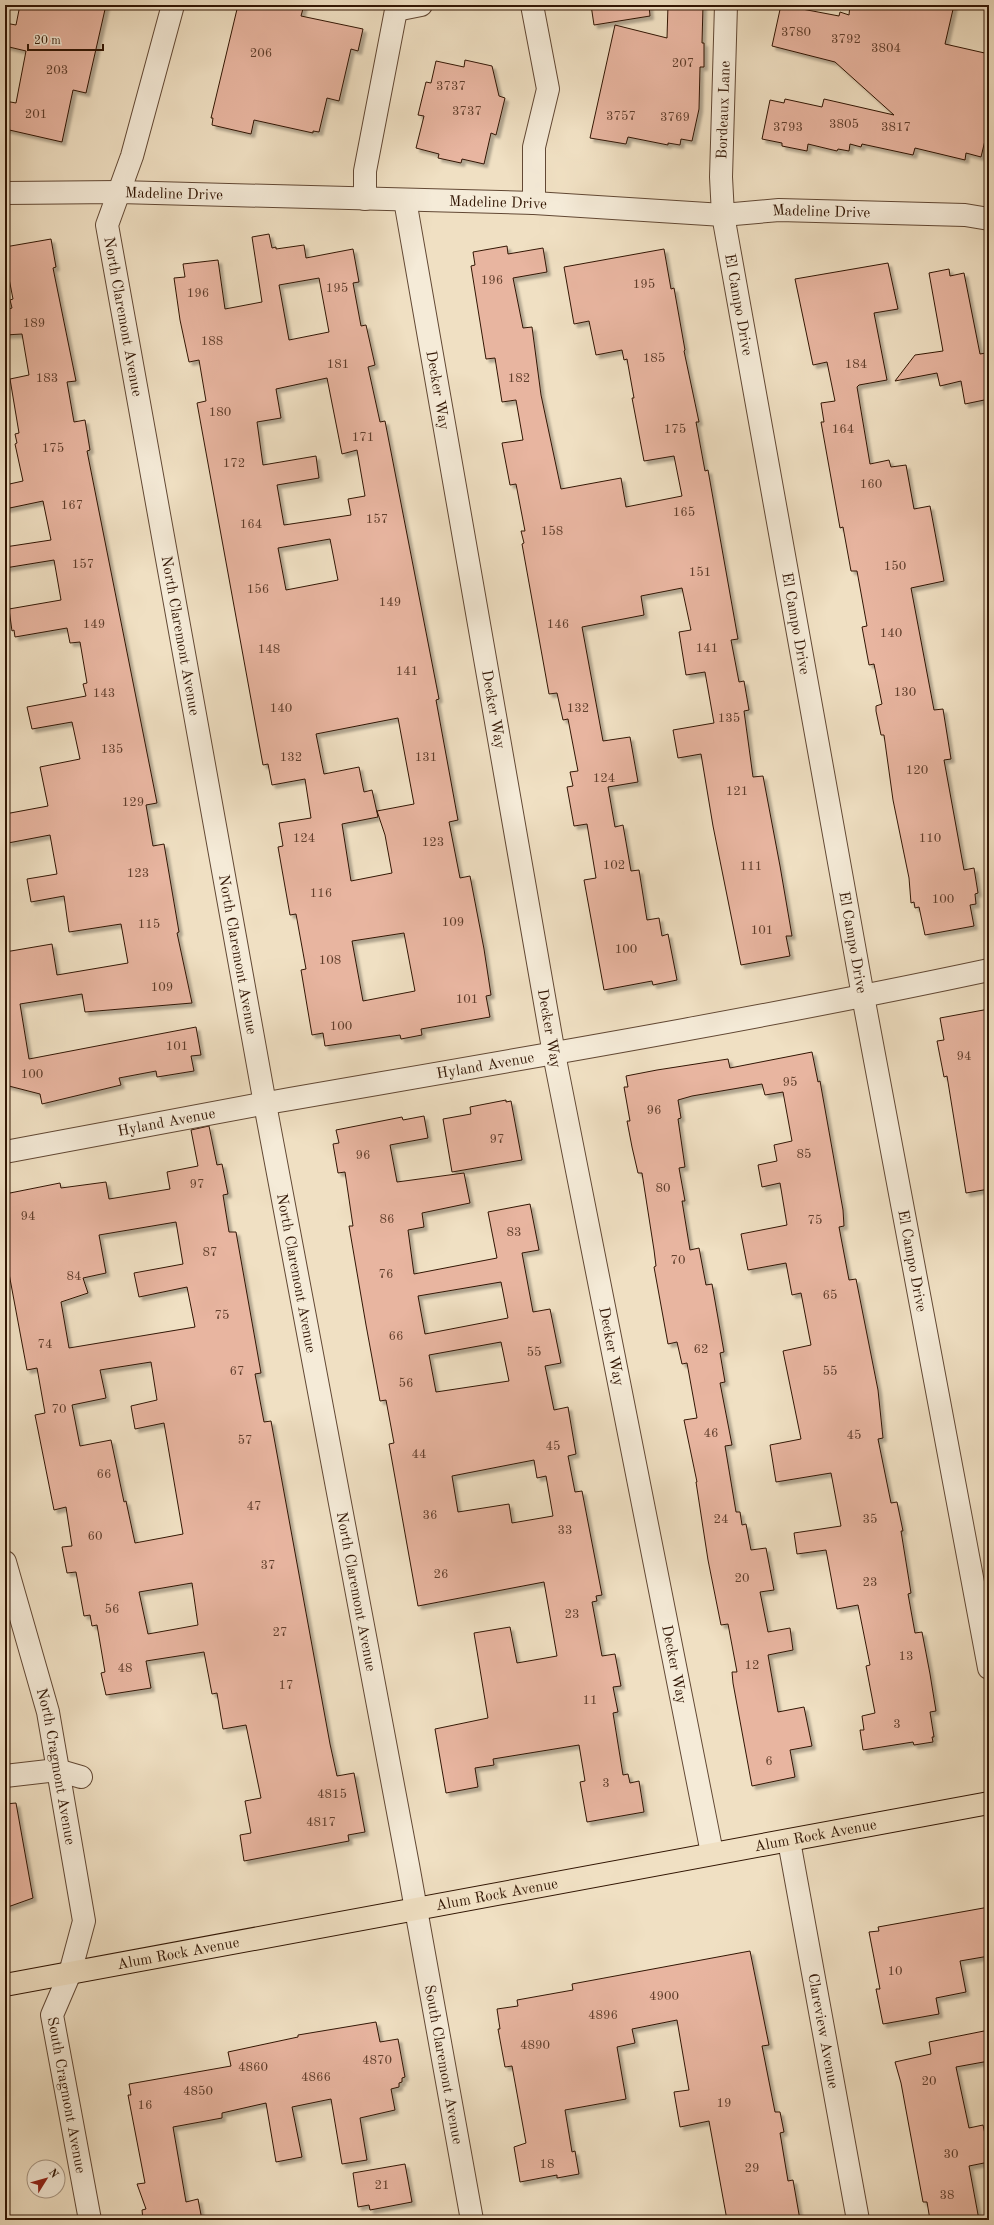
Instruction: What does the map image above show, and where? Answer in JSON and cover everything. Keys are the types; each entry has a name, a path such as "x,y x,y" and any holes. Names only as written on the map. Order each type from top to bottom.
{"main road":[{"name":"Alum Rock Avenue","path":"5,1985 712,1853 789,1841 989,1803"}],"street":[{"name":"North Claremont Avenue","path":"173,5 132,156 107,225 265,1104 416,1909"},
{"path":"365,199 365,171 397,7 421,5"},
{"path":"532,5 548,89 534,147 534,203"},
{"name":"Bordeaux Lane","path":"724,215 721,177 726,5"},
{"name":"Madeline Drive","path":"5,193 119,192 534,203 724,215 779,210 966,215 989,218"},
{"name":"Decker Way","path":"405,200 554,1054 712,1853"},
{"name":"El Campo Drive","path":"724,215 863,996 989,1668"},
{"name":"Hyland Avenue","path":"5,1152 265,1104 554,1054 863,996 989,970"},
{"name":"North Cragmont Avenue","path":"5,1562 48,1712 84,1921 70,1973"},
{"path":"5,1776 58,1770 81,1777"},
{"name":"Clareview Avenue","path":"789,1841 858,2220"},
{"name":"South Claremont Avenue","path":"416,1909 472,2220"},
{"name":"South Cragmont Avenue","path":"70,1973 52,2015 90,2220"}],"building":[{"path":"20,5 106,5 86,93 73,90 62,142 5,129 5,101 16,103 26,51 5,46 5,23 16,25"},
{"path":"238,5 304,5 301,16 363,29 358,51 351,49 339,101 327,98 319,132 313,131 313,133 254,120 251,134 212,125 213,118 211,118"},
{"path":"591,5 649,5 650,16 594,25"},
{"path":"668,5 703,5 702,43 704,43 704,67 700,67 699,109 692,141 681,139 680,145 668,143 668,145 628,137 626,144 590,138 615,25 667,38"},
{"path":"781,5 839,16 840,12 849,15 850,5 954,5 945,44 989,54 989,124 981,157 966,153 965,160 915,148 913,155 862,144 861,147 850,144 849,151 838,149 837,151 808,144 807,151 782,146 782,143 762,139 770,100 784,103 785,99 822,107 824,99 894,115 835,62 772,46"},
{"path":"465,60 492,66 499,96 505,98 496,135 491,133 484,164 462,159 461,163 438,158 439,154 416,148 424,116 418,115 426,82 431,83 436,61 464,67"},
{"path":"269,234 272,248 276,247 276,249 304,245 306,258 353,249 359,282 353,283 361,326 366,325 375,365 368,367 380,422 385,421 439,699 436,700 458,820 449,822 460,878 470,876 491,995 486,996 490,1017 421,1029 422,1035 401,1039 400,1035 325,1046 323,1033 312,1035 301,970 306,969 296,914 290,915 278,847 283,846 279,823 311,818 305,779 272,785 268,764 263,765 197,403 206,401 199,360 189,362 180,320 174,278 185,277 183,264 218,260 225,309 262,302 252,237","holes":["319,278 329,332 289,340 279,285","327,378 342,454 357,450 365,496 348,499 351,515 284,525 277,485 319,478 316,456 263,465 257,422 281,418 276,389","330,539 338,580 286,590 278,548","398,718 414,804 377,811 385,835 392,873 351,881 342,824 378,817 372,790 364,792 359,767 324,774 316,734","404,933 415,991 363,1001 352,941"]},
{"path":"51,239 56,267 53,268 76,381 67,382 74,422 85,420 90,450 87,451 157,803 146,805 153,846 164,844 179,932 177,933 192,1003 85,1012 82,994 20,1004 29,1059 196,1027 201,1055 191,1056 194,1071 157,1077 156,1071 119,1078 121,1085 42,1104 40,1094 5,1085 5,952 52,944 57,975 128,963 121,924 69,932 64,896 31,902 27,879 57,874 50,835 8,843 5,825 5,814 48,806 40,767 80,759 72,722 32,729 27,707 86,696 83,684 87,683 80,642 70,643 67,628 15,637 14,630 12,631 9,609 61,600 54,560 5,568 5,547 51,540 43,501 5,509 5,485 23,481 15,444 17,443 15,434 19,433 10,379 29,375 22,334 5,335 5,310 12,308 10,300 13,299 5,258 5,247"},
{"path":"507,246 508,254 543,248 547,272 513,278 523,328 532,327 541,395 561,489 621,478 626,507 682,496 674,456 644,461 632,398 634,398 627,359 624,360 622,350 596,355 589,321 574,324 564,267 664,249 671,289 674,288 684,351 699,422 696,422 705,471 708,470 738,639 731,640 739,682 744,681 749,710 744,711 753,777 763,776 780,866 792,936 786,936 790,956 741,965 713,826 701,754 678,758 673,730 714,723 705,672 686,675 679,632 691,630 682,588 641,596 644,615 582,627 603,741 630,737 638,782 608,787 615,827 623,825 631,871 639,870 647,920 659,918 662,936 668,934 677,980 653,985 652,981 604,990 584,880 596,878 587,824 574,826 567,787 573,786 570,772 578,771 568,719 563,720 557,693 549,694 522,544 524,543 521,531 525,531 516,484 510,485 502,443 523,440 516,400 502,402 495,358 486,359 471,266 475,265 473,252"},
{"path":"888,263 898,309 874,313 887,380 859,385 857,387 870,464 889,460 891,467 906,465 914,509 930,506 944,581 911,588 934,710 943,709 951,759 944,760 964,870 974,868 978,893 975,894 976,904 970,905 974,926 925,935 919,907 915,908 914,902 911,903 909,878 893,800 884,735 881,735 876,711 876,706 882,704 874,664 869,665 862,627 867,626 857,571 851,571 843,527 840,528 821,422 824,422 821,403 835,401 827,362 813,365 795,279"},
{"path":"949,269 950,276 964,273 980,354 986,353 989,366 989,399 965,404 961,381 940,386 937,373 895,381 915,355 943,351 929,273"},
{"path":"989,1009 989,1189 966,1193 947,1076 944,1077 937,1041 944,1040 940,1018"},
{"path":"812,1052 818,1082 820,1081 843,1210 844,1226 839,1227 849,1280 856,1279 878,1390 883,1438 878,1439 891,1503 897,1502 903,1531 901,1531 911,1593 908,1594 915,1633 922,1632 930,1674 936,1711 930,1712 934,1737 932,1737 933,1742 914,1745 913,1742 863,1750 860,1730 864,1730 862,1716 875,1713 866,1666 870,1665 858,1605 837,1609 826,1550 797,1554 794,1533 841,1526 831,1473 776,1482 770,1445 801,1439 783,1351 811,1345 801,1293 792,1295 786,1263 748,1270 741,1234 787,1225 780,1183 762,1187 758,1165 777,1161 774,1145 792,1141 783,1092 765,1095 762,1084 692,1096 678,1100 681,1118 678,1119 685,1167 679,1168 685,1201 682,1201 690,1250 699,1248 706,1285 712,1284 724,1352 720,1353 725,1382 720,1383 732,1445 725,1446 736,1512 740,1512 742,1525 746,1524 751,1550 766,1548 774,1590 760,1592 768,1632 790,1628 793,1650 768,1655 778,1712 804,1707 812,1746 790,1750 795,1777 752,1786 733,1683 732,1672 737,1672 728,1624 721,1625 708,1560 697,1482 684,1420 697,1418 687,1363 682,1364 677,1342 668,1344 654,1267 656,1266 654,1250 642,1173 638,1173 632,1147 627,1121 630,1121 624,1087 628,1087 626,1076 657,1070 728,1059 730,1068"},
{"path":"506,1100 506,1102 511,1101 522,1160 452,1172 443,1119 471,1114 470,1107"},
{"path":"424,1116 428,1138 390,1145 397,1182 464,1173 470,1203 422,1213 424,1227 408,1230 414,1274 497,1258 488,1212 530,1204 539,1250 522,1253 533,1312 550,1309 561,1363 545,1366 554,1410 568,1407 576,1454 568,1456 575,1492 582,1491 602,1595 596,1596 597,1601 592,1602 602,1656 615,1654 621,1686 613,1687 618,1712 613,1713 623,1775 628,1774 630,1783 639,1781 644,1812 587,1822 580,1782 585,1781 579,1745 493,1759 494,1765 475,1768 478,1787 446,1793 435,1729 488,1718 474,1633 510,1627 517,1663 557,1656 544,1582 418,1606 389,1444 394,1443 386,1400 380,1401 349,1226 353,1226 345,1172 338,1173 333,1144 339,1143 336,1130 402,1117 403,1120","holes":["501,1282 508,1318 425,1334 418,1296","501,1342 509,1381 436,1392 429,1355","534,1460 537,1478 546,1476 553,1516 512,1523 509,1504 458,1512 452,1476"]},
{"path":"209,1126 217,1165 222,1164 228,1194 223,1195 229,1232 236,1232 261,1373 255,1374 264,1422 271,1421 330,1744 337,1776 354,1773 365,1832 348,1835 349,1841 244,1861 240,1835 251,1833 245,1801 261,1798 246,1725 223,1729 217,1693 212,1694 204,1652 146,1661 151,1688 106,1695 101,1673 105,1672 97,1625 92,1626 90,1615 84,1616 76,1572 67,1573 62,1547 72,1546 66,1507 54,1510 35,1415 45,1413 37,1368 27,1370 5,1252 5,1194 60,1183 61,1188 106,1182 109,1199 170,1189 167,1172 198,1166 191,1130","holes":["176,1222 183,1264 134,1273 139,1297 187,1287 195,1327 69,1348 61,1302 88,1293 83,1278 106,1273 99,1235","151,1362 157,1400 131,1406 135,1429 164,1423 183,1534 135,1543 126,1501 124,1502 111,1440 80,1446 72,1405 106,1398 100,1370","192,1583 198,1625 148,1634 139,1592"]},
{"path":"16,1803 33,1898 5,1908 5,1804"},
{"path":"989,1907 989,1956 960,1961 966,1992 936,1998 939,2014 883,2024 876,1989 880,1989 869,1932 879,1931 878,1927"},
{"path":"750,1951 769,2045 762,2046 775,2112 780,2112 784,2132 780,2133 788,2181 793,2180 800,2220 727,2220 709,2121 680,2127 674,2092 689,2090 677,2020 632,2029 635,2043 617,2047 626,2099 565,2110 572,2152 575,2151 579,2174 557,2178 557,2175 520,2182 514,2147 526,2143 512,2066 505,2067 498,2029 500,2029 497,2009 518,2006 517,2000 573,1990 572,1984"},
{"path":"376,2022 380,2042 398,2039 405,2077 402,2078 402,2082 399,2083 399,2087 391,2089 395,2110 360,2118 367,2160 342,2164 331,2099 292,2107 302,2157 276,2162 266,2103 222,2113 222,2118 173,2127 186,2202 198,2199 202,2220 143,2220 142,2210 146,2209 137,2184 145,2183 128,2095 131,2095 129,2084 231,2066 228,2052 298,2037 298,2035"},
{"path":"989,2030 989,2061 956,2067 969,2128 983,2125 987,2143 989,2143 989,2162 969,2166 979,2220 930,2220 927,2202 923,2202 901,2083 895,2062 931,2054 929,2042"},
{"path":"405,2164 412,2202 370,2210 369,2205 358,2207 353,2173"}]}
